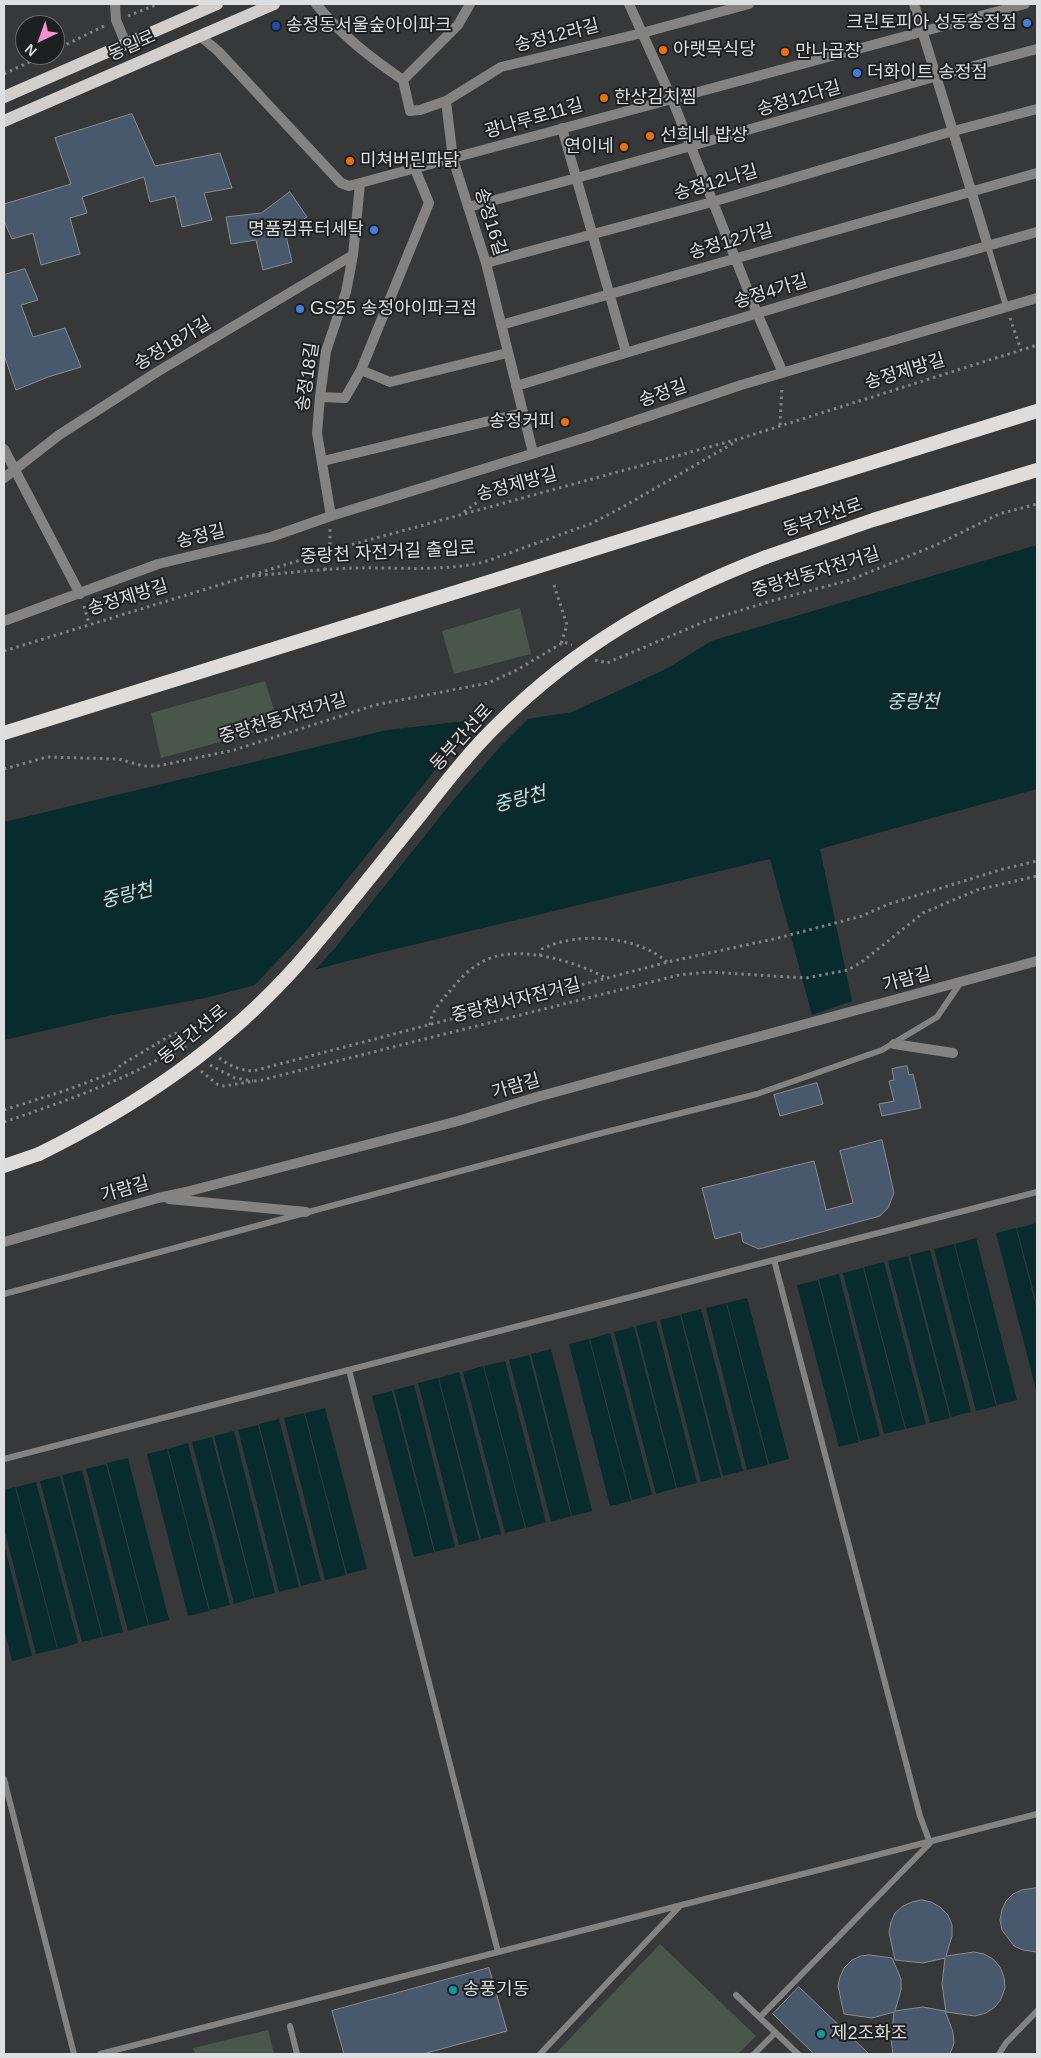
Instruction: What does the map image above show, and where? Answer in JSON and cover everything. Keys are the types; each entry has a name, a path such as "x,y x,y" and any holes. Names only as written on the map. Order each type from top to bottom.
{"highway":[{"path":"4,733 1037,411"},
{"name":"동부간선로","path":"4,1166 39,1154 90,1129 140,1099 191,1064 255,1008 298,964 468,756 499,723 553,675 620,627 701,584 766,556 873,520 1037,470"}],"main road":[{"name":"동일로","path":"4,97 217,4"},
{"name":"동일로","path":"4,121 274,4"}],"street":[{"name":"동일로","path":"115,4 116,20 126,44"},
{"path":"316,4 332,23 367,55 403,80 458,24 470,4"},
{"path":"629,4 672,99 712,202 783,373"},
{"name":"송정12라길","path":"403,80 410,111 420,110 446,101 501,67 642,33 749,4"},
{"path":"914,4 988,246"},
{"name":"광나루로11길","path":"200,36 218,51 341,182 350,186 1025,4"},
{"name":"송정12다길","path":"468,207 576,180 936,76 1037,49"},
{"name":"송정16길","path":"446,101 453,159 486,263 533,453"},
{"name":"송정12나길","path":"486,263 712,202 954,131 1037,109"},
{"path":"562,128 626,352"},
{"path":"320,397 345,398 361,370 429,204 416,169"},
{"name":"송정12가길","path":"501,325 1037,173"},
{"name":"송정18길","path":"331,516 317,433 320,397 326,351 346,292 353,255 360,184"},
{"name":"송정4가길","path":"516,386 757,313 1037,232"},
{"name":"송정18가길","path":"4,478 59,435 156,372 353,255"},
{"name":"송정길","path":"80,594 158,564 271,537 331,516 590,436 783,373 1037,298"},
{"path":"361,370 390,382 507,353"},
{"path":"323,461 522,413"},
{"path":"4,449 80,594 4,621"},
{"name":"가람길","path":"4,1242 158,1198 458,1121 537,1097 1037,961"},
{"path":"894,1044 953,1053"},
{"path":"158,1198 306,1212"}],"lane":[{"path":"988,246 1006,306"},
{"path":"4,1294 598,1134 756,1094 882,1050 894,1044 937,1017 961,982"},
{"path":"4,1459 1037,1192"},
{"path":"774,1260 920,1816 930,1843"},
{"path":"349,1370 498,1952"},
{"path":"4,1779 74,2054"},
{"path":"100,2054 930,1843 1037,1814"},
{"path":"760,2017 930,1843"},
{"path":"540,2054 680,1906"},
{"path":"736,1994 798,2054"},
{"path":"999,2054 1006,2043 1037,2011"},
{"path":"290,2026 297,2054"},
{"path":"754,2054 775,2033"}],"path":[{"path":"4,74 23,65"},
{"path":"1006,306 1021,350"},
{"name":"송정제방길","path":"4,651 330,551 742,438 1037,345"},
{"path":"780,425 783,373"},
{"name":"중랑천 자전거길 출입로","path":"246,576 325,570 468,566 538,544 590,524 742,438"},
{"name":"중랑천 자전거길 출입로","path":"462,514 519,472"},
{"name":"중랑천동자전거길","path":"600,661 607,662 706,621 850,580 936,545 999,514 1037,504"},
{"path":"325,570 330,551 331,516"},
{"path":"538,544 540,549"},
{"name":"중랑천동자전거길","path":"4,769 47,757 119,759 143,766 158,766 234,750 376,705 488,683 515,671 561,644 567,625 554,585"},
{"path":"80,594 89,624"},
{"path":"217,1056 229,1066 252,1071 668,962 778,938 862,916 889,904 917,895 1003,868 1037,861"},
{"name":"중랑천서자전거길","path":"199,1069 217,1084 224,1086 262,1080 679,975 708,972 811,978 848,970 863,961 923,913 977,890 1037,876"},
{"path":"540,956 542,949 551,944 572,939 598,938 646,949 668,962"},
{"path":"430,1025 430,1018 459,979 493,957 521,953 540,956 592,970 606,978"},
{"path":"4,1110 70,1089 114,1072 121,1065 173,1034 184,1032 198,1042"},
{"path":"4,1122 97,1089 167,1055 177,1054 184,1057"}],"green space":[{"path":"520,608 531,654 454,674 442,631"},
{"path":"265,681 279,726 161,758 151,713"},
{"path":"660,1944 756,2036 738,2054 555,2054"},
{"path":"268,2030 274,2054 195,2054 193,2048"}],"water":[{"name":"중랑천","path":"1037,545 1037,789 820,849 852,1001 812,1015 770,859 379,953 205,998 108,1016 4,1040 4,822 387,730 482,719 527,719 572,712 668,668 711,641"},
{"path":"1037,1223 1037,1305 1017,1228"},
{"path":"1016,1228 1037,1310 1037,1394 996,1233"},
{"path":"976,1238 1017,1400 997,1405 955,1244"},
{"path":"954,1244 996,1406 976,1411 934,1249"},
{"path":"930,1250 971,1412 951,1417 910,1255"},
{"path":"908,1256 950,1418 930,1423 888,1261"},
{"path":"884,1262 926,1424 906,1429 864,1267"},
{"path":"863,1268 905,1429 884,1434 843,1273"},
{"path":"839,1274 880,1436 860,1441 819,1279"},
{"path":"818,1280 859,1442 839,1447 797,1285"},
{"path":"747,1298 789,1459 769,1464 727,1303"},
{"path":"726,1303 768,1465 747,1470 706,1308"},
{"path":"701,1309 743,1471 723,1476 681,1314"},
{"path":"680,1315 721,1477 701,1482 660,1320"},
{"path":"656,1321 697,1483 677,1488 636,1326"},
{"path":"634,1327 676,1488 656,1494 614,1332"},
{"path":"610,1333 652,1495 632,1500 590,1339"},
{"path":"589,1339 631,1501 610,1506 569,1344"},
{"path":"551,1349 592,1511 572,1516 531,1354"},
{"path":"529,1355 571,1516 551,1522 509,1360"},
{"path":"505,1361 546,1522 526,1528 484,1366"},
{"path":"483,1366 525,1528 505,1533 463,1372"},
{"path":"459,1372 501,1534 481,1539 439,1378"},
{"path":"438,1378 479,1540 459,1545 418,1383"},
{"path":"414,1385 455,1547 435,1552 394,1390"},
{"path":"392,1391 434,1552 414,1557 372,1396"},
{"path":"325,1408 367,1569 347,1574 305,1413"},
{"path":"304,1413 346,1575 325,1580 284,1418"},
{"path":"279,1419 321,1581 301,1586 259,1424"},
{"path":"258,1425 299,1587 279,1592 238,1430"},
{"path":"234,1431 275,1593 255,1598 214,1436"},
{"path":"212,1437 254,1598 234,1604 192,1442"},
{"path":"188,1443 230,1605 210,1610 168,1449"},
{"path":"167,1449 209,1611 188,1616 147,1454"},
{"path":"128,1458 169,1620 149,1625 107,1463"},
{"path":"106,1464 148,1625 128,1631 86,1469"},
{"path":"82,1470 123,1632 103,1637 62,1475"},
{"path":"60,1476 102,1637 82,1642 40,1481"},
{"path":"36,1482 78,1643 58,1649 16,1487"},
{"path":"15,1487 57,1649 36,1654 4,1528 4,1490"},
{"path":"4,1544 32,1656 12,1661 4,1628"}],"pier":[{"path":"483,716 531,716 499,748 455,798 335,948 312,973 252,988 304,933 454,747"}],"building":[{"path":"132,114 155,166 220,153 232,188 204,193 212,220 182,227 175,196 150,202 144,177 82,197 87,213 70,218 80,254 41,265 33,233 12,239 4,221 4,204 71,184 55,138"},
{"path":"290,192 307,217 285,231 292,262 263,270 256,240 231,244 226,217 261,213"},
{"path":"25,269 38,300 21,305 33,337 65,328 81,367 48,377 16,390 4,355 4,275"},
{"path":"907,1066 909,1075 913,1074 921,1108 882,1116 879,1104 894,1101 889,1081 894,1080 892,1069"},
{"path":"817,1083 823,1104 780,1116 774,1095"},
{"path":"882,1140 894,1193 888,1208 880,1216 759,1249 743,1242 741,1232 715,1239 702,1188 814,1161 826,1210 853,1203 840,1151"},
{"path":"1037,1888 1037,1952 1023,1950 1014,1946 1002,1930 1000,1920 1006,1901 1013,1894 1022,1890"},
{"path":"922,1900 940,1907 948,1915 952,1925 952,1936 946,1956 974,1952 984,1954 993,1959 1000,1967 1004,1977 1005,1988 1001,1999 995,2007 986,2013 975,2016 946,2012 942,1984 945,1958 923,1963 895,1960 889,1932 895,1913 903,1906"},
{"path":"870,1955 892,1958 901,1979 901,1990 895,2011 923,2007 945,2011 953,2032 954,2043 950,2054 893,2054 891,2039 894,2012 872,2018 844,2014 838,1986 840,1977 844,1968 852,1960"},
{"name":"송풍기동","path":"489,1968 507,2031 423,2054 344,2054 332,2011"},
{"name":"제2조화조","path":"799,1987 869,2054 814,2054 773,2014"}],"place":[{"name":"크린토피아 성동송정점","path":"1027,23"},
{"name":"송정동서울숲아이파크","path":"276,26"},
{"name":"아랫목식당","path":"663,50"},
{"name":"만나곱창","path":"785,52"},
{"name":"더화이트 송정점","path":"857,73"},
{"name":"한상김치찜","path":"604,98"},
{"name":"선희네 밥상","path":"650,136"},
{"name":"연이네","path":"624,147"},
{"name":"미쳐버린파닭","path":"350,161"},
{"name":"명품컴퓨터세탁","path":"374,230"},
{"name":"GS25 송정아이파크점","path":"300,309"},
{"name":"송정커피","path":"565,422"},
{"name":"송풍기동","path":"453,1990"},
{"name":"제2조화조","path":"821,2034"}]}
